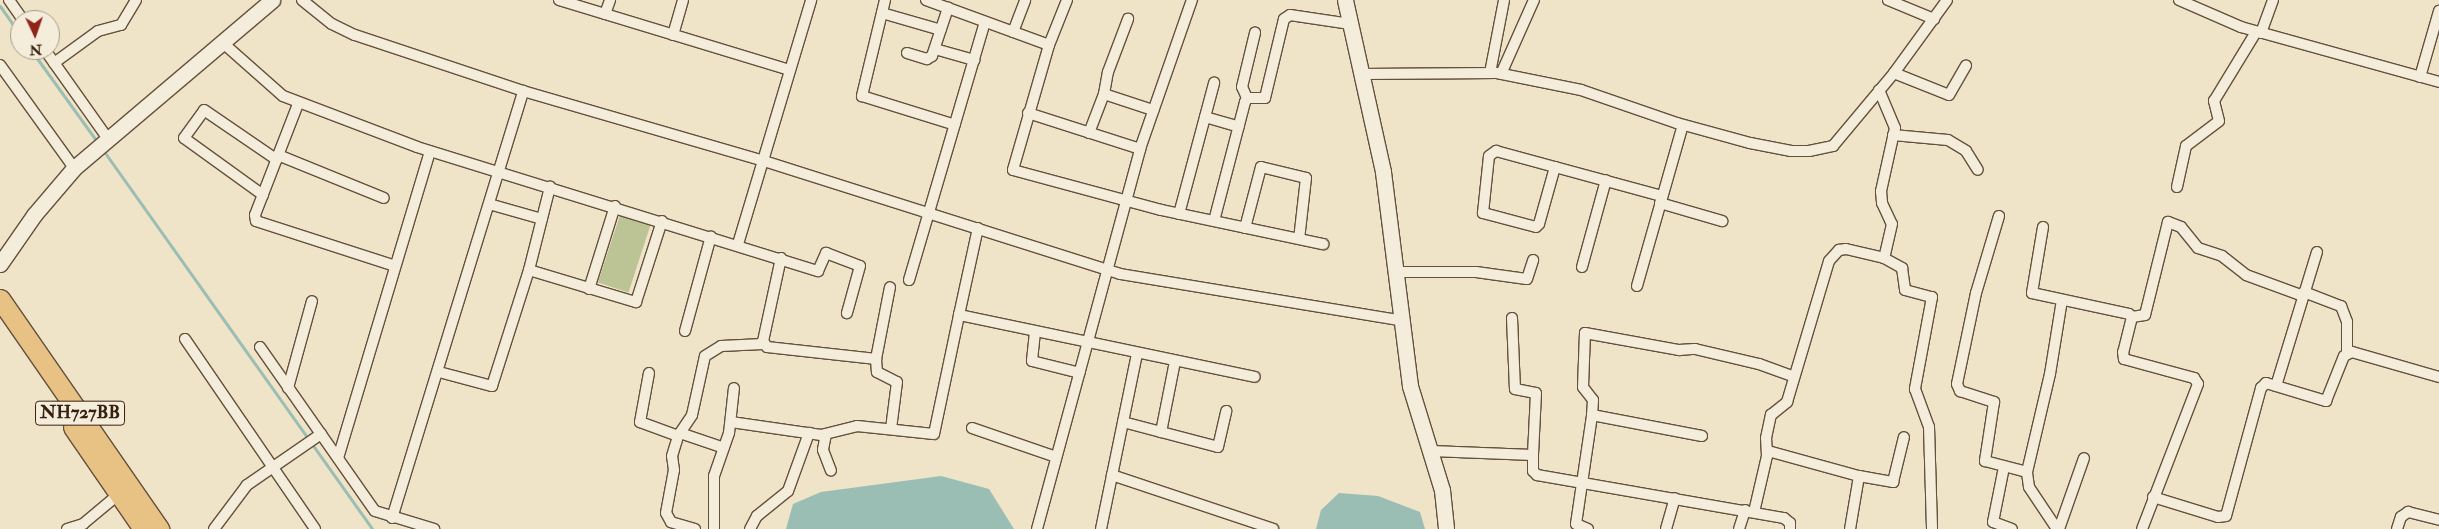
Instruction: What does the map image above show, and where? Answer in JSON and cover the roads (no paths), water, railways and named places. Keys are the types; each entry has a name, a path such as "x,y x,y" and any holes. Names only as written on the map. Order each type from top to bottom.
{"highway":[{"name":"NH727BB","path":"0,299 159,529"},
{"name":"NH727BB","path":"0,321 143,529"}],"street":[{"path":"54,63 98,31 120,25 136,0"},
{"path":"0,264 34,215 74,168 272,0"},
{"path":"302,0 341,30 523,91 764,161 1108,270 1403,320"},
{"path":"560,0 790,70"},
{"path":"605,14 610,0"},
{"path":"673,35 683,0"},
{"path":"738,244 811,0"},
{"path":"885,0 862,96 955,125"},
{"path":"926,0 1050,45"},
{"path":"1014,32 1025,0"},
{"path":"1067,0 1028,113 1013,170 1179,214 1323,244"},
{"path":"1037,529 1089,343 1140,149 1192,0"},
{"path":"1345,0 1383,172 1410,386 1442,490 1446,529"},
{"path":"1490,73 1504,0"},
{"path":"1501,74 1534,0"},
{"path":"1888,0 1934,19"},
{"path":"1362,74 1501,74 1580,90 1683,125 1791,151 1823,149 1833,146 1880,90 1947,0"},
{"path":"2178,0 2258,32 2439,82"},
{"path":"2178,187 2186,146 2220,120 2214,101 2258,32 2273,0"},
{"path":"907,53 927,59 932,56 948,8"},
{"path":"2420,77 2439,11"},
{"path":"882,13 941,30"},
{"path":"1247,98 1265,98 1286,16 1350,24"},
{"path":"1089,132 1104,94 1128,19"},
{"path":"908,280 985,22"},
{"path":"1214,221 1247,98 1242,86 1255,33"},
{"path":"223,43 283,96 298,104 430,151 615,206 819,270 826,252 860,266 847,313"},
{"path":"935,49 974,60"},
{"path":"52,60 106,140"},
{"path":"0,65 74,168"},
{"path":"1894,73 1950,95 1966,66"},
{"path":"1179,214 1214,83"},
{"path":"1880,90 1895,124 1881,191 1882,203 1892,224 1884,258"},
{"path":"392,518 439,372 523,91"},
{"path":"1104,94 1153,110"},
{"path":"298,104 255,215 259,223 395,266"},
{"path":"263,195 184,138 204,110 278,157 384,198"},
{"path":"1028,113 1140,149"},
{"path":"1205,117 1239,127"},
{"path":"1637,286 1683,125"},
{"path":"1894,135 1948,140 1966,151 1978,170"},
{"path":"338,458 430,151"},
{"path":"1555,167 1536,227 1483,213 1489,156 1492,151 1555,167 1606,180 1722,221"},
{"path":"1244,228 1261,167 1306,178 1299,239"},
{"path":"1582,267 1606,180"},
{"path":"439,372 491,387 529,270 550,187"},
{"path":"489,204 542,219"},
{"path":"589,289 615,206"},
{"path":"1999,216 1976,293 1957,384 1960,391 1994,402 1984,458 1987,463 2027,472"},
{"path":"529,270 636,302 662,221"},
{"path":"2043,227 2032,293 2132,317 2145,315 2168,222 2181,227 2198,248 2222,256 2246,275 2341,306 2346,322 2346,354 2326,401 2266,383 2261,388 2226,516 2218,517 2153,497"},
{"path":"731,422 826,434 857,426 936,432 978,228"},
{"path":"685,331 711,236"},
{"path":"1739,529 1749,511 1768,450 1766,438 1771,415 1785,405 1824,275 1835,254 1846,249 1884,258 1902,268 1906,291 1932,297 1915,389 1929,428 1932,529"},
{"path":"2276,386 2316,252"},
{"path":"764,344 782,258"},
{"path":"1397,272 1476,272 1527,279 1534,260"},
{"path":"890,287 876,359 877,372 897,382 892,430"},
{"path":"2058,529 2029,487 2027,472 2050,374 2062,300"},
{"path":"288,388 312,301"},
{"path":"959,315 1137,354 1255,377"},
{"path":"2132,317 2123,352 2124,358 2194,378 2198,384 2142,529"},
{"path":"1512,318 1514,389 1536,393 1534,474 1584,481 1784,518 1790,523 1790,529"},
{"path":"1035,332 1034,362 1080,373"},
{"path":"1588,529 1576,524 1584,481 1593,400 1584,386 1585,333 1679,350 1694,349 1760,364 1794,377"},
{"path":"185,339 315,529"},
{"path":"695,529 666,518 674,470 672,456 679,434 692,415 705,356 721,346 764,344 876,359"},
{"path":"260,347 288,388 315,439 338,458 371,507 392,518 434,529"},
{"path":"2346,354 2352,352 2439,377"},
{"path":"1100,529 1137,354"},
{"path":"1161,432 1176,361"},
{"path":"649,373 640,422 724,448"},
{"path":"714,529 714,476 731,422 734,388"},
{"path":"1123,422 1218,447 1226,411"},
{"path":"1592,414 1702,436"},
{"path":"972,428 1056,457"},
{"path":"750,529 757,516 788,491 810,433"},
{"path":"826,434 823,450 831,471"},
{"path":"1768,450 1859,476 1893,482 1904,437"},
{"path":"214,529 240,493 315,439"},
{"path":"1431,451 1533,455"},
{"path":"2058,529 2084,458"},
{"path":"2004,467 1993,522 2012,529"},
{"path":"1112,475 1273,529"},
{"path":"1850,529 1859,476"},
{"path":"74,528 119,494"},
{"path":"1666,529 1675,498"},
{"path":"2397,529 2400,517 2408,512 2439,520"}],"water":[{"path":"941,476 989,489 1014,529 786,529 793,504 821,492"},
{"path":"1339,493 1378,496 1420,512 1425,529 1316,529 1321,510"}],"waterway":[{"path":"0,6 10,20"},
{"path":"38,60 98,143"},
{"path":"103,150 372,529"}]}
